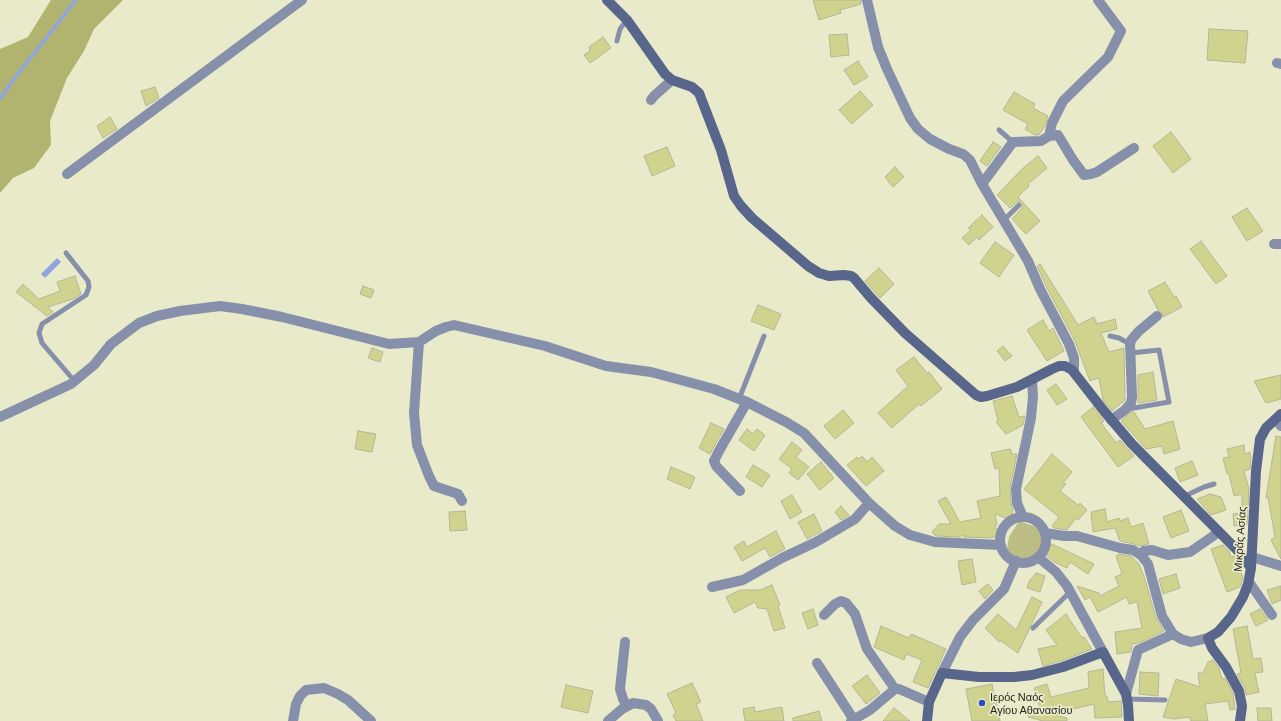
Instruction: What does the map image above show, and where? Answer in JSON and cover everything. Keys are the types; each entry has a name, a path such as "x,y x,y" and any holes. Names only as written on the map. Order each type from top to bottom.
{"street":[{"path":"67,174 302,0"},
{"path":"607,0 627,20 665,74 672,80 692,87 699,93 721,150 734,196 741,206 808,266 818,274 844,275 854,278 905,333 976,395 981,397 1017,387 1059,366 1065,366 1074,372 1111,420 1140,452 1240,553 1251,568"},
{"path":"868,0 875,37 880,53 914,124 930,139 969,158 982,184 1028,261 1040,289 1069,344 1074,358 1074,372"},
{"path":"1049,136 1052,123 1063,101 1108,57 1121,31 1098,0"},
{"path":"651,100 672,80"},
{"path":"982,184 1013,142 1041,141 1049,136 1058,135 1084,175 1097,172 1134,148"},
{"path":"0,417 71,384 94,365 111,344 139,323 157,316 220,306 282,317 389,344 419,342 436,331 454,325 545,346 606,366 652,372 714,389 786,422 804,433 869,503 899,529 917,538 935,542 1002,545"},
{"path":"1111,420 1125,410 1132,397 1132,339 1157,316"},
{"path":"419,342 414,413 417,445 434,486 458,494 462,501"},
{"path":"1024,517 1017,503 1016,488 1031,418 1033,396 1032,380"},
{"path":"740,491 716,466 714,461 743,401"},
{"name":"Μικράς Ασίας","path":"1208,638 1218,632 1231,617 1243,598 1251,568 1256,471 1260,439 1266,428 1279,420"},
{"path":"712,587 743,580 782,558 820,540 855,519 869,503"},
{"path":"1024,517 1037,521 1045,533 1045,548 1038,557 1029,562 1016,561 1006,554 1002,545 1001,535 1006,526 1014,519 1024,517"},
{"path":"1141,555 1144,551 1152,550 1168,556 1190,552 1219,532"},
{"path":"1045,533 1064,536 1077,536 1120,548 1133,550 1141,555 1148,564 1162,616 1173,634 1190,642 1208,638 1212,648 1226,667 1239,691 1242,706 1240,721"},
{"path":"1038,557 1056,572 1070,592 1126,696 1129,721"},
{"path":"1252,557 1281,566"},
{"path":"927,721 929,702 960,637 973,620 1004,589 1016,561"},
{"path":"1248,582 1272,615"},
{"path":"824,615 835,604 841,601 846,603 855,614 867,649 895,689 899,689 929,702"},
{"path":"1126,696 1138,650 1173,634"},
{"path":"625,642 620,689 627,706"},
{"path":"942,673 979,678 1032,675 1063,667 1103,652"},
{"path":"817,664 852,720 870,710 895,689"},
{"path":"293,721 296,704 300,696 306,690 324,688 348,700 370,721"},
{"path":"608,721 633,703 646,705 651,709 658,721"}],"lane":[{"path":"617,41 620,29 627,20"},
{"path":"999,130 1013,142"},
{"path":"1004,220 1019,205"},
{"path":"66,253 88,281 89,287 86,295 42,324 39,333 42,343 75,380"},
{"path":"743,401 764,336"},
{"path":"1110,336 1119,338 1131,349 1159,350 1169,402 1125,410"},
{"path":"1185,496 1214,484"},
{"path":"1033,628 1070,592"},
{"path":"1126,696 1165,700"}],"green space":[{"path":"51,0 123,0 94,29 84,51 67,78 50,121 51,145 34,168 13,178 0,193 0,49 28,37"},
{"path":"1019,521 1039,528 1041,544 1039,552 1031,559 1026,560 1015,558 1011,556 1007,548 1009,537"}],"water":[{"path":"57,258 61,262 45,278 41,274"}],"building":[{"path":"813,0 861,0 861,4 840,10 841,13 819,20"},
{"path":"1209,29 1248,31 1245,63 1207,60"},
{"path":"847,34 849,55 831,57 829,35"},
{"path":"603,37 611,48 590,63 584,55 590,51 589,47"},
{"path":"858,61 868,77 854,85 844,70"},
{"path":"155,87 159,98 146,106 141,91"},
{"path":"860,91 873,105 852,124 839,110"},
{"path":"1014,92 1035,104 1033,108 1048,116 1045,126 1039,135 1035,135 1025,129 1028,124 1003,110"},
{"path":"110,117 117,129 103,138 97,126"},
{"path":"1171,132 1191,159 1173,173 1153,146"},
{"path":"993,142 1001,147 987,166 980,161"},
{"path":"667,147 675,166 652,176 644,156"},
{"path":"1038,156 1047,168 1028,184 1029,186 1018,197 1040,221 1026,234 1012,219 1022,208 1022,202 1018,201 1010,208 997,195 1022,169"},
{"path":"895,167 904,177 893,187 885,177"},
{"path":"1247,208 1263,231 1247,241 1232,217"},
{"path":"982,215 993,227 979,240 977,237 969,245 962,238 971,230 968,228"},
{"path":"1201,241 1227,276 1216,284 1190,249"},
{"path":"995,242 1014,255 999,277 980,263"},
{"path":"1040,264 1078,325 1094,317 1097,324 1115,319 1117,329 1101,333 1109,352 1124,348 1125,400 1112,411 1103,400 1099,378 1090,381 1075,341 1037,266"},
{"path":"879,268 894,284 880,298 865,281"},
{"path":"75,276 81,294 73,299 48,307 53,312 47,316 16,292 23,284 39,299 60,291 57,282"},
{"path":"1165,282 1174,297 1176,296 1182,307 1163,317 1162,312 1158,310 1148,291"},
{"path":"363,286 374,290 371,298 360,294"},
{"path":"758,305 781,314 774,330 751,321"},
{"path":"1043,320 1049,331 1053,328 1064,351 1047,361 1027,330"},
{"path":"1003,346 1012,356 1005,361 997,351"},
{"path":"372,348 383,352 380,362 368,358"},
{"path":"914,357 927,373 929,372 942,389 921,406 919,404 892,428 878,413 908,386 896,370"},
{"path":"1153,372 1157,400 1138,403 1138,375"},
{"path":"1281,375 1281,399 1266,403 1254,381"},
{"path":"1056,384 1067,399 1057,405 1047,390"},
{"path":"1012,396 1019,417 1025,417 1023,425 1006,434 996,422 998,420 993,401"},
{"path":"1093,407 1104,421 1101,423 1116,443 1120,440 1134,456 1118,467 1081,417"},
{"path":"843,410 854,423 835,439 824,426"},
{"path":"1131,412 1134,412 1145,429 1173,421 1180,449 1164,454 1162,446 1146,449 1121,421"},
{"path":"711,423 724,429 710,454 699,448"},
{"path":"747,429 753,434 757,429 765,435 754,451 739,440"},
{"path":"358,431 376,434 372,452 355,449"},
{"path":"1276,436 1281,437 1281,559 1271,540 1275,537 1268,497 1266,498"},
{"path":"792,442 802,450 796,457 809,467 798,480 789,473 792,469 779,459"},
{"path":"1244,445 1245,454 1250,452 1251,459 1250,469 1244,471 1249,489 1247,525 1234,526 1233,514 1242,513 1242,494 1234,496 1229,474 1227,474 1223,458 1229,457 1227,449"},
{"path":"1010,449 1012,454 1017,454 1010,488 1013,510 1010,520 995,514 997,524 995,525 998,536 990,538 964,537 964,535 959,537 936,536 932,532 939,524 951,524 938,501 946,497 960,522 981,518 977,501 1000,496 999,468 995,469 991,453"},
{"path":"1052,454 1072,472 1063,483 1066,484 1060,491 1078,505 1080,503 1087,510 1078,520 1076,518 1067,530 1054,528 1052,526 1059,517 1024,489"},
{"path":"862,456 867,462 872,457 884,471 866,486 847,465 857,457 859,459"},
{"path":"1192,461 1198,475 1180,482 1175,468"},
{"path":"821,462 834,478 820,490 807,474"},
{"path":"753,465 770,475 762,487 746,477"},
{"path":"671,467 695,477 690,489 667,479"},
{"path":"1210,494 1221,497 1226,510 1211,515 1197,499"},
{"path":"792,495 802,512 790,519 781,501"},
{"path":"841,506 849,515 841,520 835,512"},
{"path":"1105,509 1107,522 1119,518 1120,521 1128,518 1131,527 1143,523 1149,544 1140,546 1120,541 1115,528 1093,532 1091,512"},
{"path":"1181,510 1189,531 1171,538 1163,517"},
{"path":"465,511 467,530 450,531 449,512"},
{"path":"814,514 822,531 807,539 798,522"},
{"path":"776,531 785,549 770,557 765,548 742,561 734,547 744,541 747,547"},
{"path":"1051,544 1094,564 1088,574 1070,562 1067,568 1054,562 1046,555"},
{"path":"1223,545 1229,551 1231,557 1234,556 1236,558 1243,578 1240,587 1227,592 1211,549"},
{"path":"1119,554 1131,556 1139,564 1145,579 1156,618 1164,631 1139,643 1132,644 1131,652 1117,654 1115,632 1142,628 1137,602 1129,604 1127,597 1098,612 1090,597 1085,600 1077,586 1099,593 1100,596 1119,586 1115,577 1122,574 1116,556"},
{"path":"972,559 976,582 962,585 958,561"},
{"path":"1036,573 1045,576 1040,592 1027,588 1030,580"},
{"path":"1176,574 1180,588 1163,594 1159,579"},
{"path":"988,584 993,590 985,599 979,591"},
{"path":"772,585 780,605 778,606 785,628 774,631 767,609 758,608 755,602 734,613 726,597 740,590 760,590"},
{"path":"1281,586 1281,600 1272,604 1267,590"},
{"path":"1032,597 1042,602 1018,653 1001,641 999,642 985,628 998,614 1016,630"},
{"path":"813,609 818,625 808,629 802,613"},
{"path":"1260,609 1268,620 1256,626 1250,614"},
{"path":"1066,614 1082,638 1084,637 1092,649 1043,666 1038,649 1057,645 1046,630"},
{"path":"881,626 909,638 911,634 946,649 928,688 913,682 922,660 906,654 904,660 874,647"},
{"path":"1247,626 1253,659 1261,658 1263,672 1255,673 1259,692 1246,695 1245,688 1237,674 1241,673 1233,629"},
{"path":"1213,660 1219,668 1222,679 1225,678 1233,693 1235,709 1230,710 1228,701 1205,704 1208,721 1191,721 1190,717 1174,719 1163,717 1176,679 1200,687 1198,673 1203,673 1208,662"},
{"path":"1103,669 1105,696 1107,696 1108,702 1121,701 1122,717 1095,718 1094,704 1057,713 1058,716 1067,718 1067,721 1043,721 1028,717 1031,708 1041,711 1034,688 1047,684 1051,697 1089,688 1088,672"},
{"path":"1140,672 1159,673 1158,696 1139,694"},
{"path":"867,675 880,693 866,704 852,686"},
{"path":"692,683 701,702 696,704 703,721 676,721 673,715 676,713 667,694"},
{"name":"Ιερός Ναός Αγίου Αθανασίου","path":"992,684 1000,721 972,721 966,689"},
{"path":"566,685 593,691 588,713 561,707"},
{"path":"754,707 755,712 782,707 784,721 745,721 743,709"},
{"path":"894,708 910,721 883,721"},
{"path":"1257,708 1271,708 1272,721 1258,721"},
{"path":"819,711 822,721 793,721 793,718"}],"waterway":[{"path":"0,99 13,80 76,0"}],"place":[{"name":"Ιερός Ναός Αγίου Αθανασίου","path":"982,703"}]}
